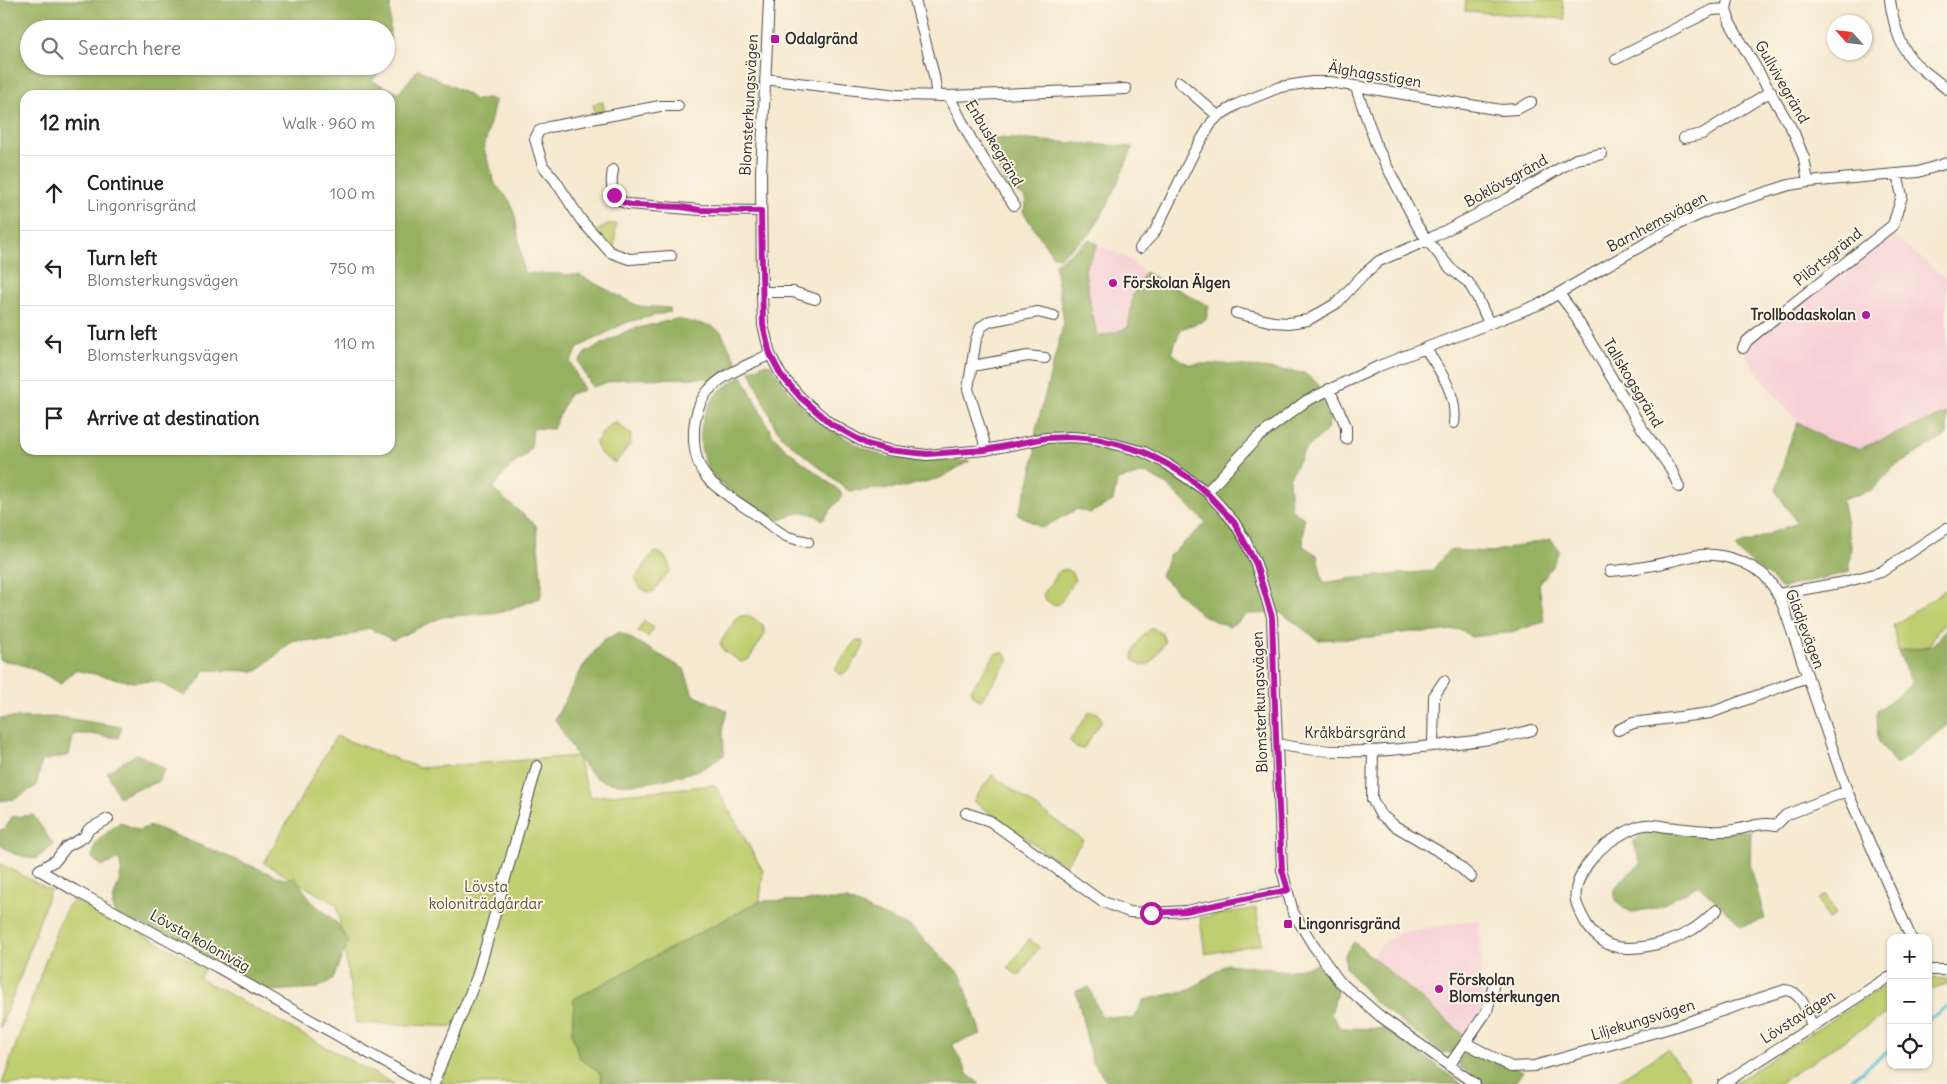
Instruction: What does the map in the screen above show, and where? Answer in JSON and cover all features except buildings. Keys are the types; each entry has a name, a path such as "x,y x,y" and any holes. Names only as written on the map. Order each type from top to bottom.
{"street":[{"name":"Blomsterkungsvägen","path":"769,0 760,172 763,325 770,354 781,375 801,398 831,424 867,444 888,450 927,454 985,450 1046,438 1072,437 1096,439 1144,452 1167,464 1206,492 1234,522 1245,540 1256,564 1272,617 1282,870 1293,912 1313,945 1339,981 1373,1010 1475,1084"},
{"path":"915,0 934,76 937,96"},
{"path":"1890,0 1893,22 1906,50 1915,63 1947,89"},
{"path":"1616,58 1712,10 1727,5"},
{"name":"Gullvivegränd","path":"1727,5 1730,23 1794,133 1804,158 1808,182"},
{"path":"765,80 897,95 937,96 1126,89"},
{"path":"1179,82 1218,116"},
{"name":"Älghagsstigen","path":"1140,248 1154,233 1194,152 1212,122 1218,116 1238,104 1265,93 1296,83 1330,82 1356,88 1501,110 1517,109 1531,102"},
{"path":"1356,88 1377,147 1427,240 1452,269 1468,282 1489,323"},
{"path":"1684,138 1702,134 1771,91"},
{"name":"Enbuskegränd","path":"949,96 973,143 1014,205"},
{"path":"671,256 629,258 610,252 581,220 555,180 543,166 535,139 540,131 549,127 660,106 678,106"},
{"name":"Boklövsgränd","path":"1236,313 1273,322 1289,323 1308,320 1336,303 1379,260 1427,240 1508,198 1576,159 1602,154"},
{"name":"Barnhemsvägen","path":"1206,492 1275,423 1306,401 1329,389 1425,348 1540,304 1657,237 1721,206 1808,182 1918,172 1947,163"},
{"path":"613,170 611,183 614,195 619,201 628,204 700,210 761,211"},
{"name":"Pilörtsgränd","path":"1743,348 1746,342 1775,318 1893,225 1902,196 1896,174"},
{"path":"762,292 786,292 815,299"},
{"name":"Tallskogsgränd","path":"1559,294 1572,311 1641,427 1671,469 1679,487"},
{"path":"985,450 968,388 976,339 984,324 1038,312 1054,316"},
{"path":"1425,348 1451,394 1455,409 1454,423"},
{"path":"770,354 743,367 708,391 699,407 694,426 694,444 708,479 785,535 808,542"},
{"path":"972,366 1028,356 1045,358"},
{"path":"1329,389 1346,426 1346,439"},
{"path":"1778,594 1845,582 1881,572 1947,528"},
{"name":"Glädjevägen","path":"1610,571 1635,570 1702,554 1723,556 1753,568 1765,576 1778,594 1798,646 1847,791 1909,934"},
{"path":"1618,730 1633,723 1710,713 1807,677"},
{"path":"1433,746 1434,696 1444,681"},
{"name":"Kråkbärsgränd","path":"1277,744 1298,749 1373,751 1506,738 1532,730"},
{"path":"1373,751 1372,799 1380,814 1395,826 1450,858 1471,877"},
{"path":"433,1084 477,977 537,766"},
{"path":"1717,910 1691,931 1675,938 1628,949 1615,947 1603,941 1591,931 1576,901 1577,890 1588,862 1597,852 1608,842 1644,825 1725,831 1764,823 1776,825 1786,815 1847,791"},
{"path":"966,813 990,821 1101,901 1129,912 1186,911 1288,890"},
{"name":"Lövsta koloniväg","path":"108,819 89,829 84,837 66,847 56,860 39,870 217,967 423,1084"},
{"path":"1932,970 1947,970"},
{"name":"Lövstavägen","path":"1723,1084 1888,979"},
{"path":"1450,1066 1487,1011 1492,987"},
{"name":"Liljekungsvägen","path":"1466,1043 1511,1068 1534,1066 1670,1028 1785,990 1792,991 1798,995 1812,1026"}],"shaded area":[{"name":"Trollbodaskolan","path":"1886,230 1947,279 1947,413 1859,449 1827,440 1798,422 1766,385 1742,350"},
{"name":"Förskolan Älgen","path":"1098,244 1128,259 1145,272 1133,295 1129,328 1099,337 1092,315 1085,269"},
{"name":"Förskolan Blomsterkungen","path":"1479,919 1483,1009 1460,1039 1370,960 1383,942 1400,933"}],"green space":[{"path":"0,0 390,0 390,20 20,20 20,75 377,75 372,81 392,90 20,90 20,455 395,455 395,91 399,93 418,69 475,100 488,98 495,101 484,149 495,184 510,201 515,216 524,273 579,275 638,306 670,308 670,312 627,322 579,347 570,362 584,390 569,394 553,429 533,428 531,447 525,456 512,465 492,489 536,525 542,587 540,598 502,612 442,617 393,640 369,628 331,642 294,640 257,671 204,670 200,680 185,696 157,681 132,682 75,670 61,684 17,663 0,660"},
{"path":"1466,0 1562,0 1565,19 1465,11"},
{"path":"603,102 605,113 595,115 593,104"},
{"path":"984,137 1133,147 1109,202 1090,234 1059,257 1053,256 1023,212 1026,203 1024,197 1009,190"},
{"path":"607,224 616,224 614,248 611,249 597,231"},
{"path":"1089,240 1098,244 1085,269 1092,315 1099,337 1128,328 1133,295 1145,272 1209,306 1206,320 1181,329 1171,353 1188,364 1227,364 1304,373 1318,383 1322,400 1332,414 1326,431 1304,451 1289,478 1291,509 1304,518 1303,546 1317,555 1323,583 1432,571 1449,550 1492,552 1550,539 1559,550 1553,565 1539,584 1544,622 1507,633 1471,637 1460,629 1318,640 1282,613 1248,614 1229,627 1200,614 1161,576 1169,556 1206,523 1167,485 1146,473 1117,480 1113,501 1090,513 1077,509 1042,528 1018,514 1030,480 1035,453 1036,430 1064,322 1055,264"},
{"path":"676,319 712,326 721,332 738,364 709,384 707,378 621,379 592,387 579,362 585,353 629,330"},
{"path":"764,364 771,365 789,392 804,409 828,428 863,448 883,456 911,460 970,461 940,478 900,488 849,491 788,442 776,429 750,371"},
{"path":"742,376 772,434 785,448 841,492 842,496 823,520 810,513 799,513 774,522 731,492 710,472 702,450 702,426 705,414 717,394"},
{"path":"1947,413 1947,435 1894,467 1872,490 1842,500 1851,545 1849,572 1781,588 1735,547 1797,523 1776,491 1788,447 1798,422 1827,440 1859,449"},
{"path":"617,423 631,434 630,444 615,463 600,453 596,446 596,442 607,427"},
{"path":"656,552 666,558 670,570 653,592 650,592 642,588 635,579 652,554"},
{"path":"1066,569 1072,573 1075,580 1059,604 1053,605 1043,595 1059,571"},
{"path":"1947,589 1947,622 1938,630 1929,646 1898,651 1893,626"},
{"path":"747,615 763,625 765,634 749,659 741,662 724,651 720,643 737,617"},
{"path":"644,621 654,628 648,637 638,631"},
{"path":"1153,628 1162,634 1165,642 1151,663 1142,666 1133,660 1134,650 1142,637"},
{"path":"1947,629 1947,726 1896,765 1878,740 1877,711 1912,684 1898,651 1932,646"},
{"path":"620,632 684,669 693,695 728,711 723,725 724,755 701,769 646,783 616,784 604,781 588,771 555,719 582,668 603,640"},
{"path":"859,640 864,645 860,653 843,674 839,674 835,669 855,641"},
{"path":"996,653 1004,653 1008,661 981,700 974,697 971,690"},
{"path":"1089,712 1098,713 1102,721 1083,749 1075,747 1070,740"},
{"path":"59,717 122,727 118,738 91,734 74,734 69,755 42,761 36,786 15,799 0,801 0,718"},
{"name":"Lövsta koloniträdgårdar","path":"336,736 420,768 577,756 590,797 715,785 763,871 760,901 574,999 572,1033 579,1057 600,1073 602,1084 440,1084 463,1027 356,1023 337,905 264,863"},
{"path":"137,754 165,769 158,782 119,797 107,772"},
{"path":"992,775 1083,840 1065,866 973,801"},
{"path":"33,815 54,845 36,859 14,854 0,845 0,830 5,829 12,817"},
{"path":"120,822 138,830 152,826 284,879 295,877 311,901 337,923 348,941 333,979 318,988 270,991 140,923 127,927 119,920 113,908 114,896 121,872 119,859 102,866 92,858 96,842"},
{"path":"1645,831 1751,831 1750,864 1765,919 1742,926 1699,885 1656,908 1632,912 1623,908 1615,900 1615,890 1620,881 1641,864 1633,842"},
{"path":"0,864 50,890 21,975 0,1028"},
{"path":"1826,895 1836,915 1828,919 1818,899"},
{"path":"77,897 205,969 199,978 394,1084 2,1084 58,926 68,906"},
{"path":"847,900 912,928 961,975 981,1034 952,1044 968,1075 980,1084 602,1084 600,1073 579,1057 572,1033 574,999 760,901"},
{"path":"1256,908 1262,944 1205,954 1200,918"},
{"path":"1029,939 1039,947 1019,976 1008,968"},
{"path":"1354,942 1464,1035 1452,1053 1441,1052 1374,1001 1346,968 1345,954"},
{"path":"1227,964 1287,971 1319,964 1338,989 1331,1014 1340,1028 1387,1029 1462,1084 1109,1084 1092,1061 1076,991 1089,987 1101,1016 1134,1019 1144,1000 1189,990"},
{"path":"1932,978 1947,979 1947,984 1932,989"},
{"path":"1887,985 1887,1013 1778,1084 1733,1084"},
{"path":"1469,1048 1523,1071 1514,1084 1484,1084 1460,1067 1459,1059"},
{"path":"1667,1049 1689,1077 1678,1084 1612,1084"}],"waterway":[{"path":"1932,1017 1947,1006"},
{"path":"1845,1084 1887,1052"}],"place":[{"name":"Odalgränd","path":"775,39"},
{"name":"Förskolan Älgen","path":"1113,283"},
{"name":"Trollbodaskolan","path":"1866,315"},
{"name":"Lingonrisgränd","path":"1288,924"},
{"name":"Förskolan Blomsterkungen","path":"1439,989"}],"route":[{"path":"614,195 622,202 632,205 681,207 700,210 761,211 763,325 770,354 781,375 801,398 831,424 867,444 888,450 927,454 985,450 1046,438 1072,437 1096,439 1144,452 1167,464 1188,477 1206,492 1234,522 1256,564 1272,617 1282,870 1288,890 1186,911 1151,913"}]}
